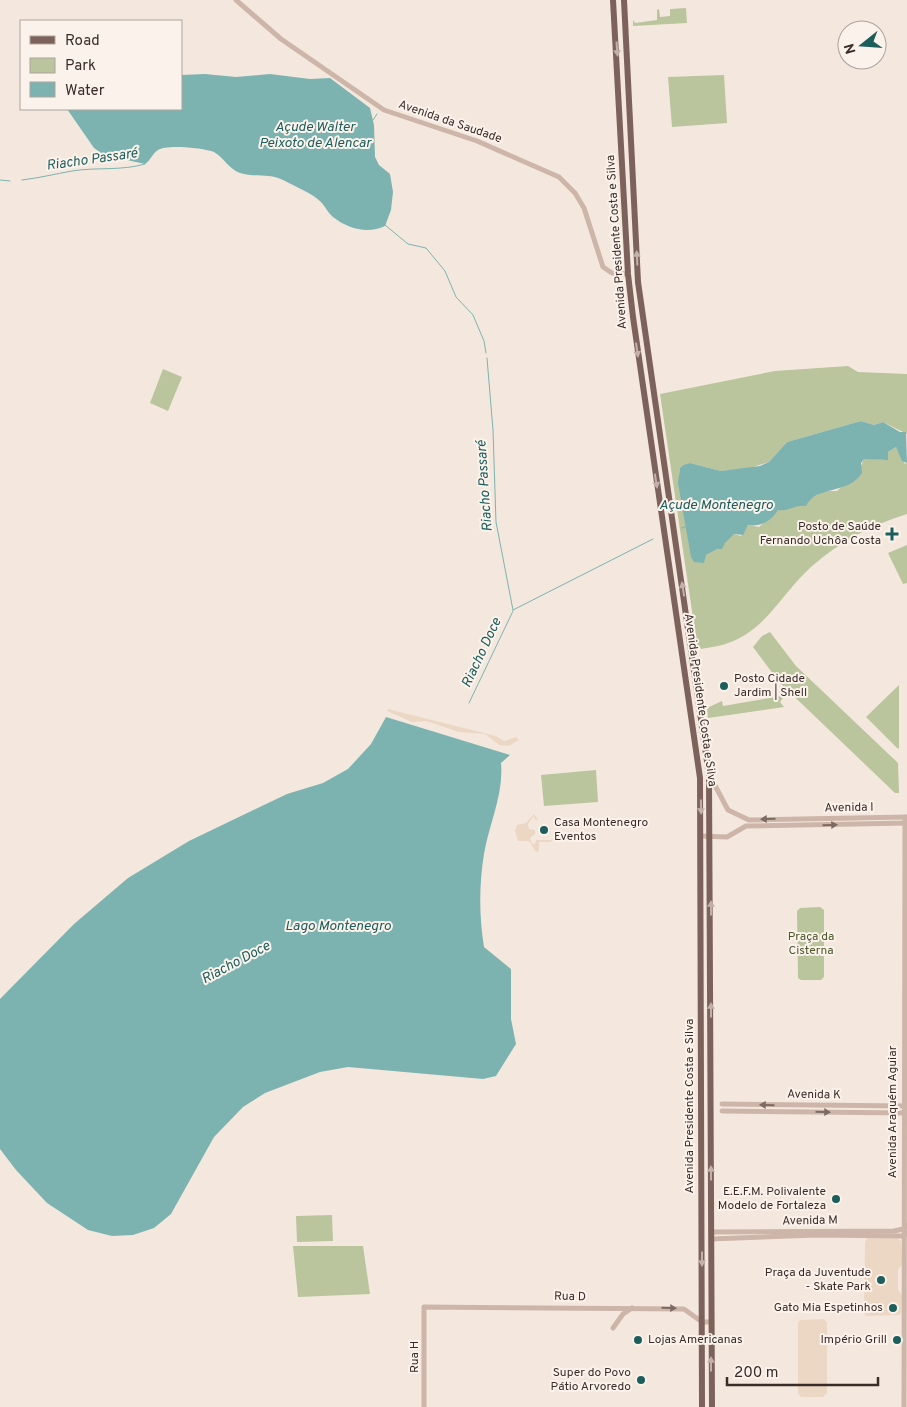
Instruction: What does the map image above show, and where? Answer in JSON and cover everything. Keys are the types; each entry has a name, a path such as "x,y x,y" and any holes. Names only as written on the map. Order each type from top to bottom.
{"main road":[{"name":"Avenida Presidente Costa e Silva","path":"613,0 628,274 649,433 699,760 701,836 702,1407"},
{"name":"Avenida Presidente Costa e Silva","path":"624,0 638,282 709,775 711,835 712,1407"},
{"path":"624,190 634,189"},
{"path":"625,205 635,204"},
{"path":"629,282 638,282"},
{"path":"647,418 657,417"},
{"path":"649,433 660,431"},
{"path":"700,957 711,957"}],"street":[{"name":"Avenida da Saudade","path":"236,0 281,39 384,110 477,141 554,173 572,189 581,203 590,224 603,267 612,273 628,274"},
{"name":"Avenida I","path":"709,775 720,798 733,814 749,820 905,820"},
{"path":"790,819 790,826"},
{"name":"Avenida I","path":"701,836 728,837 746,826 790,826 905,820"},
{"name":"Avenida Araquém Aguiar","path":"904,1407 906,1280 905,820"},
{"name":"Avenida K","path":"722,1104 905,1106"},
{"name":"Avenida K","path":"722,1111 905,1113"},
{"name":"Avenida M","path":"711,1236 905,1231"},
{"name":"Rua D","path":"424,1307 684,1308 702,1322"},
{"name":"Rua H","path":"424,1307 424,1407"},
{"path":"613,1328 619,1318 632,1308"},
{"path":"702,1322 711,1322"}],"green space":[{"path":"686,8 687,23 633,26 633,20 635,23 657,20 657,10 659,9 660,17 670,16 670,9"},
{"path":"724,75 727,123 672,127 668,77"},
{"path":"848,366 858,372 907,374 907,434 883,422 874,425 861,421 787,442 769,462 747,469 721,471 690,463 680,468 679,477 706,555 734,534 741,536 748,525 759,527 778,510 800,505 824,491 837,491 860,469 864,458 884,460 888,452 896,447 905,464 907,463 907,514 881,523 856,535 822,558 801,577 765,619 743,636 731,642 701,649 697,645 660,394 775,371"},
{"path":"163,369 182,377 168,411 150,403"},
{"path":"907,545 907,583 903,584 888,553"},
{"path":"770,632 796,666 898,763 899,793 895,793 779,682 753,647 762,636"},
{"path":"899,685 899,748 898,749 866,717"},
{"path":"781,696 783,698 780,702 784,707 708,718 707,708 722,701 723,706"},
{"path":"596,770 598,802 544,806 541,775"},
{"name":"Praça da Cisterna","path":"820,907 824,910 824,977 821,980 801,980 798,978 797,911 800,908"},
{"path":"332,1215 333,1241 297,1242 296,1216"},
{"path":"293,1246 363,1246 370,1294 298,1297"}],"shaded area":[{"path":"388,709 496,736 504,741 516,737 519,740 509,746 499,745 485,734 459,732 426,721 412,722 387,711"},
{"path":"534,814 538,820 535,820 534,816 528,824 529,829 535,830 535,834 530,838 532,844 535,844 536,840 552,840 553,838 553,840 550,842 539,842 539,851 536,852 529,841 518,841 515,831 517,825 526,823"},
{"name":"Praça da Juventude - Skate Park","path":"867,1238 897,1238 901,1241 902,1264 898,1270 898,1289 902,1296 901,1313 899,1315 866,1316 864,1312 865,1242"},
{"path":"824,1319 827,1323 827,1393 823,1397 801,1397 798,1393 798,1323 800,1320"}],"water":[{"name":"Açude Walter Peixoto de Alencar","path":"205,74 236,77 270,74 310,79 330,78 370,108 374,125 375,157 379,165 390,174 393,192 391,210 385,226 365,230 345,225 333,217 321,202 309,193 279,178 240,173 214,152 186,147 163,148 158,150 145,164 104,155 94,148 68,110 182,110 182,75"},
{"name":"Açude Montenegro","path":"861,421 874,425 883,422 900,432 906,432 907,463 902,461 896,447 888,452 888,460 864,459 861,463 862,473 856,480 841,488 817,495 806,506 778,510 769,520 761,524 748,525 743,535 734,534 722,549 717,549 706,555 704,563 694,562 691,557 678,483 680,468 690,463 721,471 760,466 769,462 787,442"},
{"name":"Lago Montenegro","path":"386,717 510,755 501,763 498,798 482,865 480,912 484,947 511,969 511,1019 516,1044 496,1076 483,1079 348,1067 320,1072 265,1093 243,1107 214,1137 171,1214 154,1228 133,1235 112,1236 88,1230 47,1203 16,1170 0,1149 0,999 74,924 128,878 189,841 287,794 323,783 348,769 371,744"}],"waterway":[{"path":"373,120 377,114"},
{"name":"Riacho Passaré","path":"22,180 72,171 145,164"},
{"name":"Riacho Passaré","path":"0,180 10,181"},
{"name":"Riacho Passaré","path":"385,225 408,244 426,248 445,271 456,297 473,315 484,341 486,353"},
{"name":"Riacho Passaré","path":"487,358 493,430 496,522 513,610"},
{"path":"682,528 687,526"},
{"path":"513,610 653,539"},
{"name":"Riacho Doce","path":"469,703 513,611"}],"place":[{"name":"Posto de Saúde Fernando Uchôa Costa","path":"892,534"},
{"name":"Posto Cidade Jardim | Shell","path":"724,686"},
{"name":"Casa Montenegro Eventos","path":"544,830"},
{"name":"E.E.F.M. Polivalente Modelo de Fortaleza","path":"836,1199"},
{"name":"Praça da Juventude - Skate Park","path":"881,1280"},
{"name":"Gato Mia Espetinhos","path":"893,1308"},
{"name":"Lojas Americanas","path":"638,1340"},
{"name":"Império Grill","path":"897,1340"},
{"name":"Super do Povo Pátio Arvoredo","path":"641,1380"}]}
